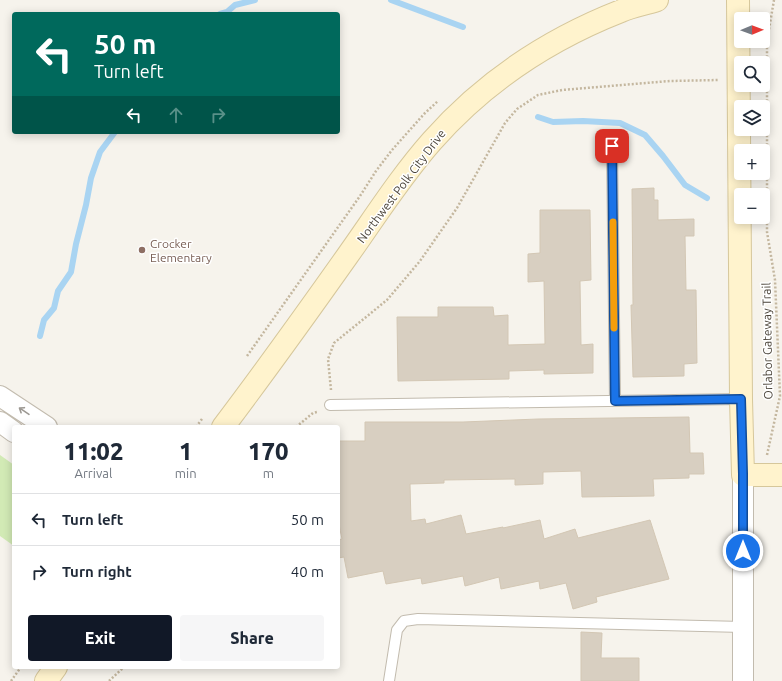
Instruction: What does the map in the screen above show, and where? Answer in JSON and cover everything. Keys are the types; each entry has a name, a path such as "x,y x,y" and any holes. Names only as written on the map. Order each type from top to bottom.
{"street":[{"name":"Northwest Polk City Drive","path":"225,425 268,368 402,179 431,142 463,108 499,77 538,51 579,28 622,10 657,0"},
{"path":"738,0 738,56"},
{"path":"738,92 741,399 763,475 743,627 744,681"},
{"path":"0,396 44,425"},
{"path":"0,422 12,431"},
{"path":"46,681 55,669"}],"lane":[{"path":"612,146 615,401"},
{"path":"330,405 741,399"},
{"path":"389,681 397,630 404,621 418,618 743,627"}],"path":[{"name":"Orlabor Gateway Trail","path":"766,56 767,40 774,0"},
{"path":"298,425 313,413 323,411 330,405 331,388 328,359 334,343 387,300 420,261 457,208 505,123 517,109 538,95 562,90 670,81 734,80"},
{"name":"Orlabor Gateway Trail","path":"763,475 780,396 775,280 767,232 765,92"},
{"path":"11,681 20,669"},
{"path":"109,681 122,669"}],"green space":[{"path":"0,455 12,464 12,545 0,536"}],"building":[{"path":"654,188 654,200 658,200 658,220 694,219 694,236 685,236 686,290 696,290 697,363 684,364 684,376 633,377 631,305 633,305 632,189"},
{"path":"540,210 590,210 591,280 580,281 581,345 593,344 593,373 544,374 544,370 509,371 509,379 398,381 397,317 438,317 438,307 493,307 494,316 508,315 508,345 545,344 544,281 528,282 528,254 540,253"},
{"path":"689,417 690,453 703,453 704,474 689,474 689,478 653,479 654,496 582,497 581,471 543,472 543,484 515,485 515,479 444,480 444,483 410,484 411,521 425,519 426,524 461,515 466,534 540,520 544,539 575,529 578,538 650,520 669,579 596,597 597,602 573,609 566,583 540,589 539,581 501,589 499,577 465,586 463,576 422,584 421,578 386,584 383,571 348,578 344,557 340,558 340,540 342,539 340,530 340,441 365,441 365,422 463,422 538,419"},
{"path":"581,632 602,633 601,658 639,658 639,681 581,681"}],"waterway":[{"path":"227,12 235,5 255,0"},
{"path":"391,0 463,27"},
{"path":"538,117 553,122 583,121 620,123 645,135 685,185 707,198"},
{"path":"40,336 44,320 54,308 58,291 71,272 91,178 100,152 114,134"}],"slow traffic":[{"path":"613,222 614,328"}],"place":[{"name":"Crocker Elementary","path":"142,250"}],"route":[{"path":"612,146 615,401 741,399 743,551"}]}
